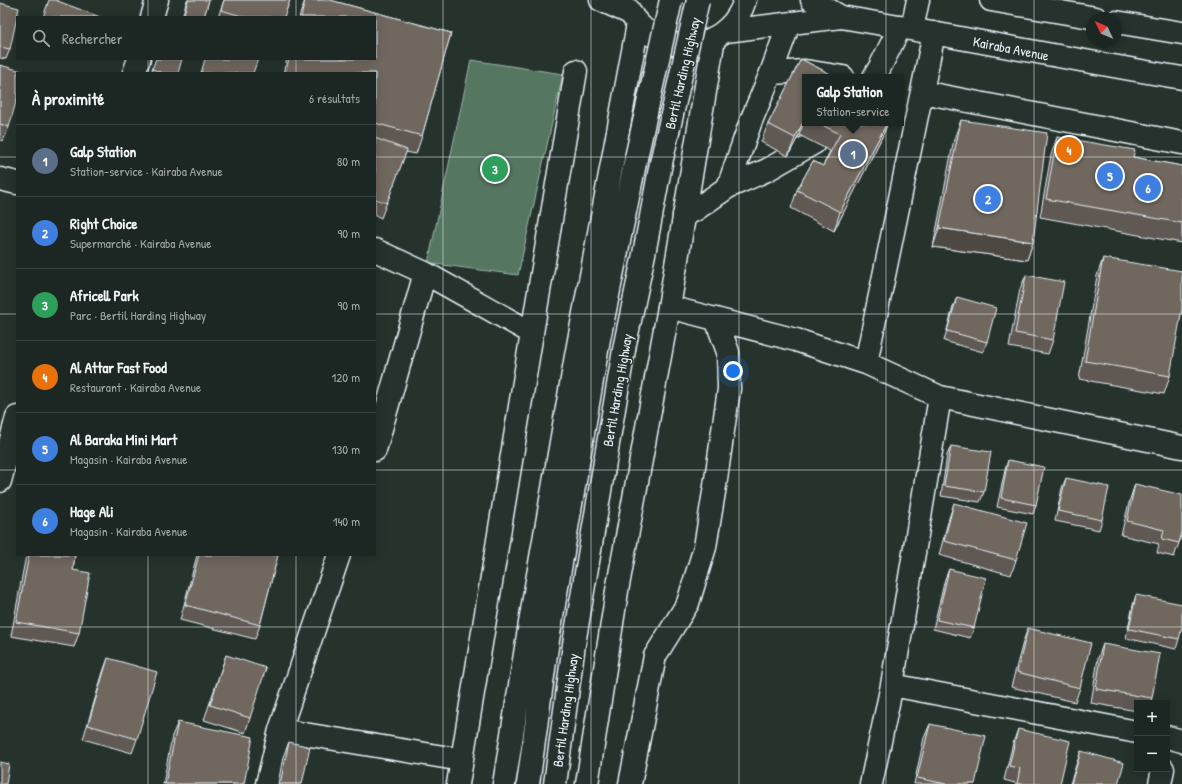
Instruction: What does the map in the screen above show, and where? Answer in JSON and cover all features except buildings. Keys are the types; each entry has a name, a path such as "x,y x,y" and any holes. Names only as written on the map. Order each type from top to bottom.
{"street":[{"path":"152,16 157,0"},
{"path":"601,0 631,12 648,33 660,40 674,44 688,45 701,43 720,34 841,17"},
{"name":"Bertil Harding Highway","path":"528,784 548,640 599,339 636,158 671,0"},
{"name":"Bertil Harding Highway","path":"555,784 574,644 625,344 661,163 698,0"},
{"path":"587,784 617,591 669,307 684,215 720,34 735,20 742,8 744,0"},
{"path":"812,0 841,17"},
{"path":"876,74 906,28 918,0"},
{"path":"991,0 1086,16"},
{"path":"504,784 536,584 576,356 631,12"},
{"name":"Kairaba Avenue","path":"841,17 1182,78"},
{"path":"1122,23 1182,33"},
{"path":"728,187 751,121 789,24"},
{"path":"866,364 934,33"},
{"path":"134,72 139,60"},
{"path":"458,784 576,71"},
{"path":"771,73 805,71 824,74"},
{"path":"922,92 1182,143"},
{"path":"684,215 696,210 728,187 767,170 814,143"},
{"path":"0,180 16,184"},
{"path":"376,250 425,274 532,332"},
{"path":"376,446 425,274"},
{"path":"669,307 796,340 866,364 940,397 1182,447"},
{"path":"630,784 655,656 688,603 705,547 729,389 728,352 716,319"},
{"path":"871,784 892,685 940,397"},
{"path":"0,481 16,421"},
{"path":"267,784 280,730 339,556"},
{"path":"892,685 1134,731"},
{"path":"280,730 462,760"},
{"path":"1160,784 1162,772"}],"green space":[{"path":"471,60 563,74 518,275 428,263"}],"place":[{"name":"Al Attar Fast Food","path":"1069,150"},
{"name":"Galp Station","path":"853,154"},
{"name":"Africell Park","path":"495,169"},
{"name":"Al Baraka Mini Mart","path":"1110,176"},
{"name":"Hage Ali","path":"1148,188"},
{"name":"Right Choice","path":"988,199"}]}
